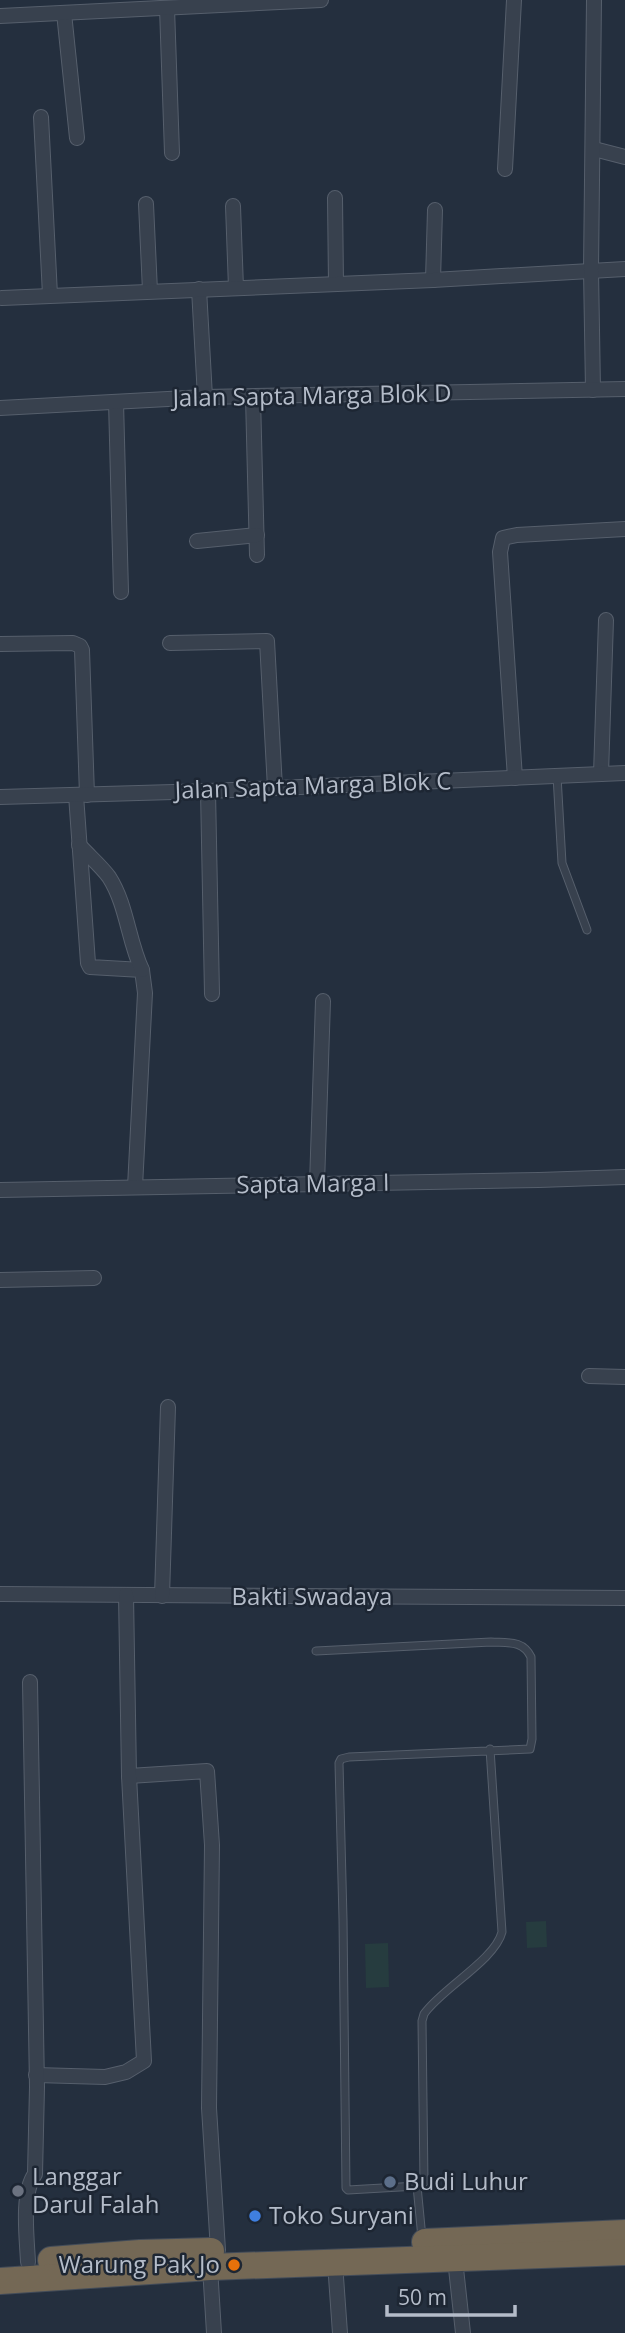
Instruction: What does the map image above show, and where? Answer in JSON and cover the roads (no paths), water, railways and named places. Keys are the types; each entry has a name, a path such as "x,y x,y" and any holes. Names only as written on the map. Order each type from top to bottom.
{"highway":[{"path":"0,2281 214,2259 423,2242 625,2233"},
{"path":"0,2263 140,2253 214,2259 335,2263 625,2252"}],"street":[{"path":"0,16 321,0"},
{"path":"505,169 514,0"},
{"path":"593,390 591,270 594,0"},
{"path":"167,8 172,153"},
{"path":"64,13 77,138"},
{"path":"41,117 50,295"},
{"path":"594,149 625,156"},
{"path":"335,198 336,284"},
{"path":"146,204 150,291"},
{"path":"233,206 236,288"},
{"path":"433,280 435,210"},
{"path":"2,298 625,269"},
{"path":"198,289 205,397"},
{"name":"Jalan Sapta Marga Blok D","path":"0,408 205,397 625,389"},
{"path":"253,397 257,555"},
{"path":"116,402 121,592"},
{"path":"514,778 499,552 503,538 625,529"},
{"path":"197,541 257,535"},
{"path":"601,774 606,620"},
{"path":"170,643 267,641 275,788"},
{"path":"0,644 73,643 82,650 79,845 90,967 142,970"},
{"name":"Jalan Sapta Marga Blok C","path":"0,797 625,773"},
{"path":"208,791 212,994"},
{"path":"79,845 108,876 125,914 136,958 142,970 145,993 135,1187"},
{"path":"317,1184 323,1001"},
{"name":"Sapta Marga I","path":"0,1190 625,1177"},
{"path":"0,1280 94,1278"},
{"path":"589,1376 625,1377"},
{"path":"162,1596 169,1407"},
{"name":"Bakti Swadaya","path":"0,1594 625,1598"},
{"path":"36,2075 105,2077 126,2072 144,2061 129,1776 126,1595"},
{"path":"28,2262 26,2217 31,2179 35,2174 36,2075 30,1682"},
{"path":"129,1776 207,1771 212,1845 209,2108 214,2333"},
{"path":"455,2259 463,2333"},
{"path":"335,2263 340,2333"}],"lane":[{"path":"556,776 562,863 587,930"},
{"path":"316,1651 491,1642 517,1643 526,1647 531,1657 530,1749 490,1749 349,1757 341,1759 339,1763 348,2190 416,2186 425,2183 424,2014 488,1954 501,1936 490,1749"},
{"path":"416,2186 423,2242"}],"place":[{"name":"Budi Luhur","path":"390,2182"},
{"name":"Langgar Darul Falah","path":"18,2191"},
{"name":"Toko Suryani","path":"255,2216"},
{"name":"Warung Pak Jo","path":"234,2265"}]}
